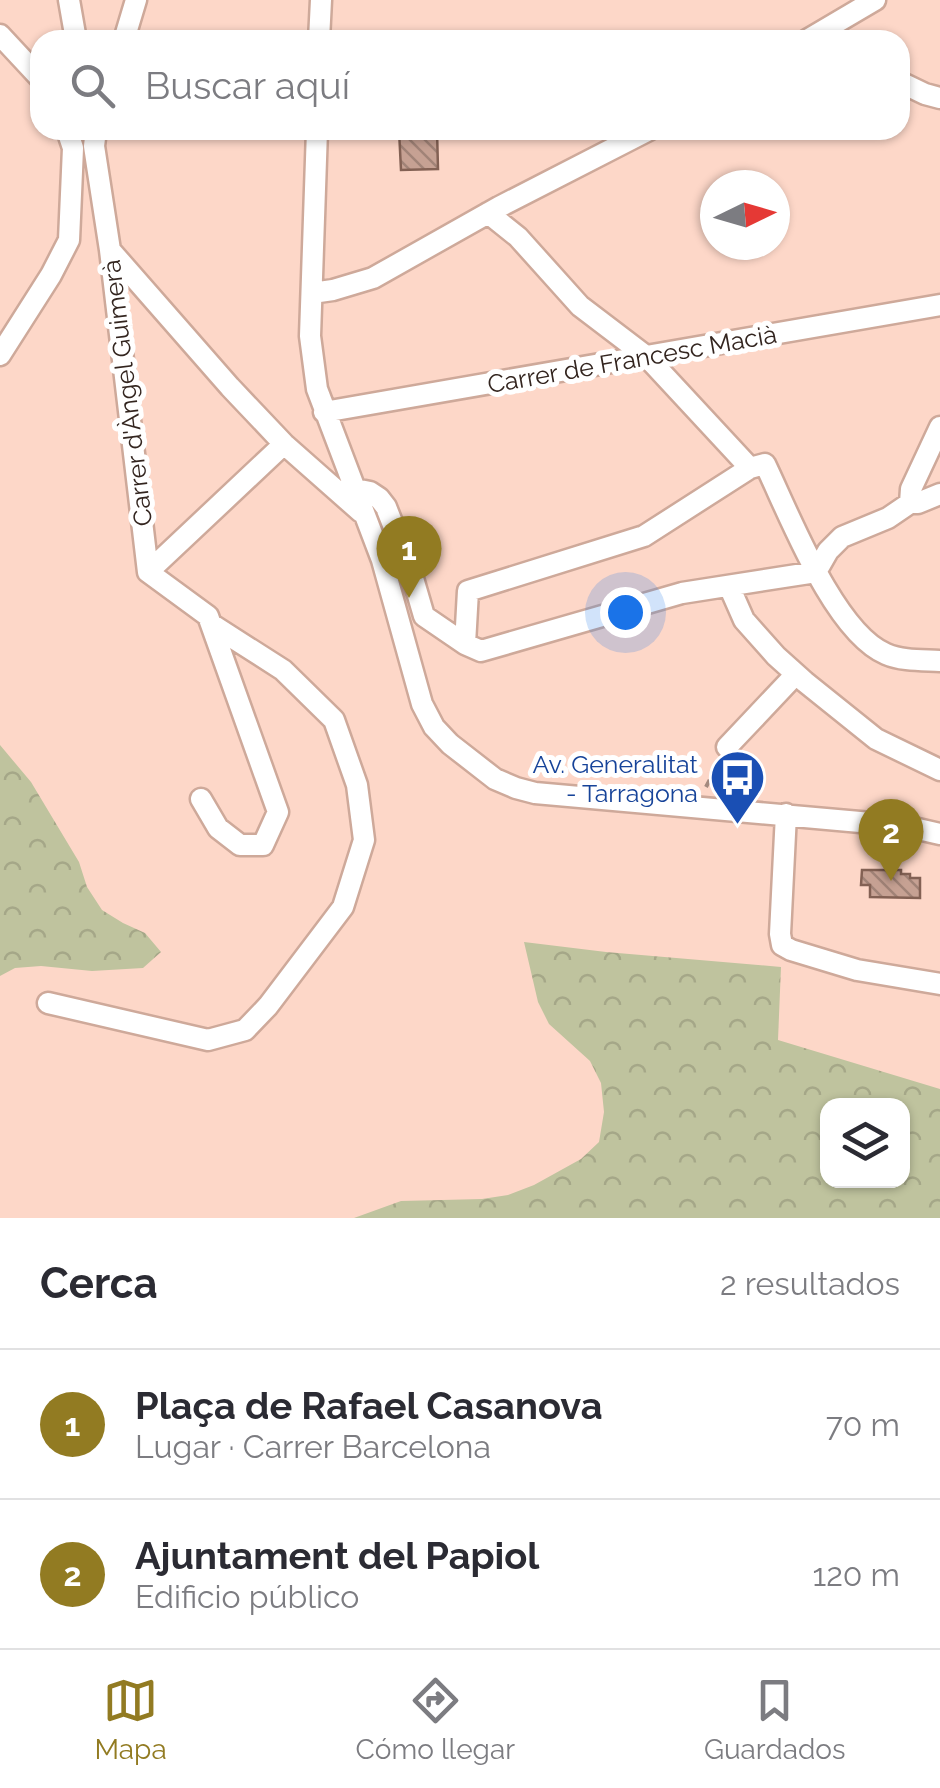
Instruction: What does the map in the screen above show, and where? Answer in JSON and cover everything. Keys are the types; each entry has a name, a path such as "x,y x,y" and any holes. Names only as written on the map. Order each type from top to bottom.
{"street":[{"path":"69,0 74,30"},
{"path":"127,30 136,0"},
{"path":"320,30 321,0"},
{"path":"823,30 875,0"},
{"path":"833,24 839,30"},
{"path":"0,36 30,68"},
{"path":"910,87 940,98"},
{"path":"0,355 68,240 85,140"},
{"name":"Carrer d'Àngel Guimerà","path":"87,140 110,250 148,572"},
{"path":"317,140 312,364 324,412 382,560 422,704 434,727 495,779 516,788 904,826 940,834"},
{"path":"312,292 372,278 630,140"},
{"path":"488,214 518,237 580,306 647,356 750,468"},
{"path":"110,250 284,444 366,517"},
{"name":"Carrer de Francesc Macià","path":"324,412 940,305"},
{"path":"910,503 911,489 940,427"},
{"path":"201,799 218,828 240,846 263,845 278,812 208,616 148,572 284,444"},
{"path":"466,644 468,591 644,536 750,468 765,464 816,572 839,610 871,646 900,658 940,660"},
{"path":"355,489 370,492 386,507 424,616 481,651 682,594 816,572"},
{"path":"816,572 842,537 888,518 910,503 940,494"},
{"path":"728,586 744,620 796,674 876,740 940,770"},
{"path":"48,1003 208,1040 245,1030 268,1006 342,907 364,840 357,785 334,720 283,670 211,624"},
{"path":"727,747 796,674"},
{"path":"786,814 782,944 856,970 940,984"}],"path":[{"path":"702,793 727,747"}],"green space":[{"path":"0,745 31,782 79,862 87,887 102,910 145,933 161,952 143,968 92,971 41,966 15,968 0,976"},
{"path":"524,942 781,967 778,1040 940,1089 940,1218 354,1218 401,1201 508,1195 581,1159 599,1142 604,1112 601,1083 590,1061 549,1024 538,1002"}],"building":[{"path":"400,140 437,140 438,169 401,170"},
{"path":"862,870 901,870 910,878 920,878 920,898 870,897 870,885 861,885"}],"place":[{"name":"Plaça de Rafael Casanova","path":"409,598"},
{"name":"Av. Generalitat - Tarragona","path":"737,827"},
{"name":"Ajuntament del Papiol","path":"891,881"}]}
